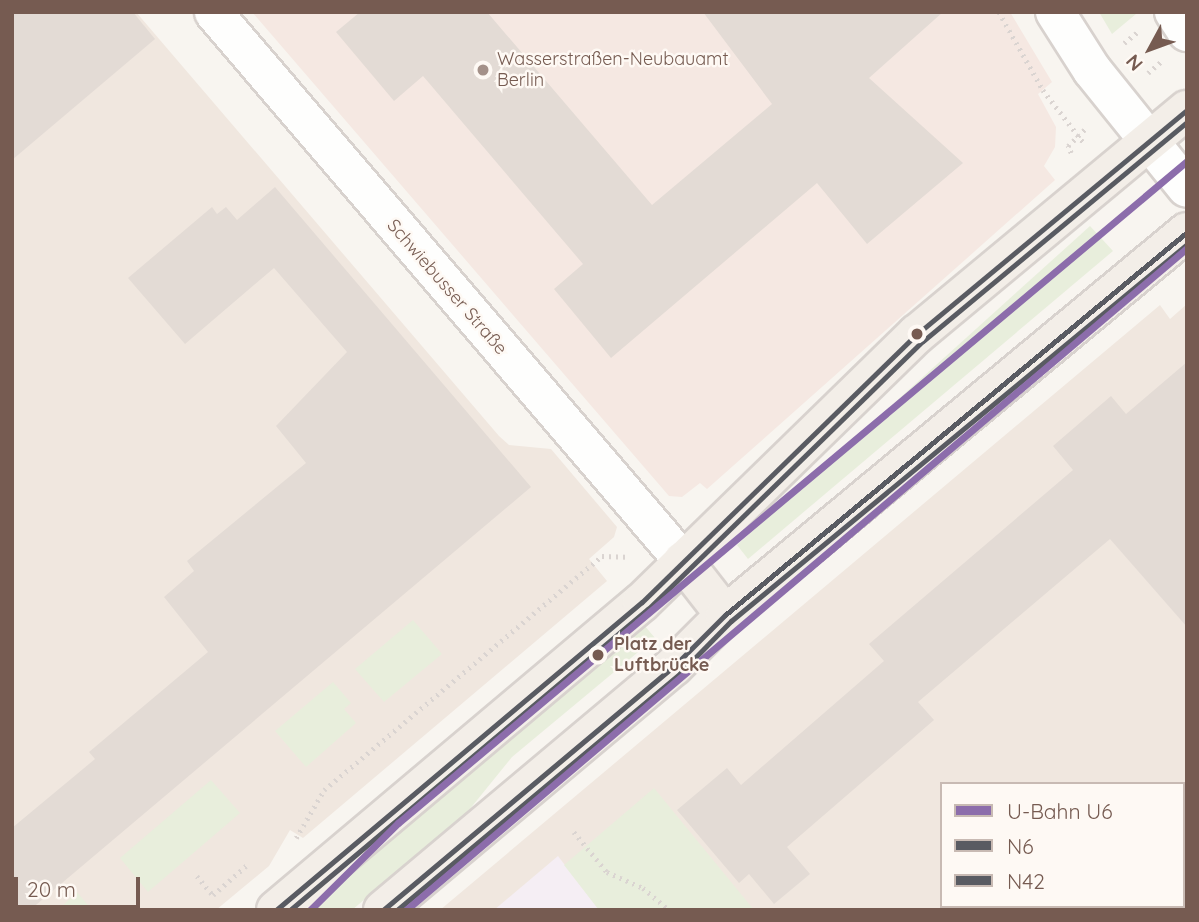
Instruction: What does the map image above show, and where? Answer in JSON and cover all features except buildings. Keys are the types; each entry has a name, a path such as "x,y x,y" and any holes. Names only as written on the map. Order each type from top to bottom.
{"main road":[{"path":"1055,12 1091,70 1187,188"},
{"path":"1159,19 1187,32"},
{"path":"281,906 642,602 917,334 1187,110"},
{"path":"383,910 674,666 726,615 1187,232"},
{"path":"682,561 726,615"}],"street":[{"name":"Schwiebusser Straße","path":"213,12 682,561"}],"path":[{"path":"999,12 1043,90"},
{"path":"1121,46 1159,19"},
{"path":"281,906 297,834 324,790 603,556 682,561"},
{"path":"574,832 607,872 643,888 669,910"},
{"path":"197,876 214,895 248,864"}],"shaded area":[{"path":"12,12 136,12 499,436 509,445 551,449 617,527 614,537 589,559 607,581 303,838 290,830 269,866 216,910 12,910"},
{"path":"252,12 1010,12 1052,82 1038,94 1056,127 1055,147 1044,166 1055,180 707,489 700,483 682,497 669,496"},
{"path":"1187,304 1187,910 440,910 1160,305 1170,319"},
{"path":"558,856 599,910 494,910"}],"green space":[{"path":"1099,12 1135,12 1136,14 1112,34"},
{"path":"1090,226 1113,251 748,559 737,545"},
{"path":"413,620 442,654 384,702 355,669"},
{"path":"644,625 655,638 512,757 465,815 352,910 303,910"},
{"path":"333,682 351,703 344,709 356,723 306,767 275,731"},
{"path":"211,780 240,813 148,892 120,858"},
{"path":"654,788 754,910 599,910 564,865"},
{"path":"77,892 92,910 58,910"}],"metro line":[{"name":"U6","path":"310,910 398,823 1187,161"},
{"name":"U6","path":"406,910 1187,248"}],"transit line":[{"name":"N6","path":"276,910 642,602 917,334 1187,110"},
{"name":"N42","path":"290,910 648,609 923,341 1187,122"},
{"name":"N6","path":"383,910 674,666 725,615 1187,232"},
{"name":"N42","path":"397,910 680,673 731,621 1187,244"}],"place":[{"name":"Wasserstraßen-Neubauamt Berlin","path":"483,70"},
{"name":"Platz der Luftbrücke","path":"598,655"}]}
